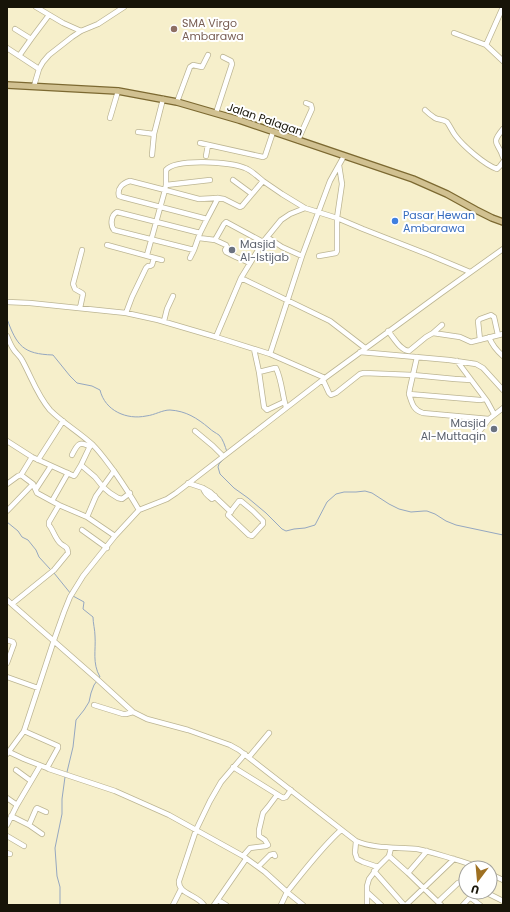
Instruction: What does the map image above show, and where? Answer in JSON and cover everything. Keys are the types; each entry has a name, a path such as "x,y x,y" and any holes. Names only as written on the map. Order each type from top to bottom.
{"main road":[{"name":"Jalan Palagan","path":"7,85 118,91 177,102 239,120 428,185 481,213 503,222"}],"street":[{"path":"36,7 63,23 81,31"},
{"path":"34,86 39,69 49,55 81,31 98,24 124,7"},
{"path":"486,45 503,7"},
{"path":"20,56 30,39 49,15"},
{"path":"15,29 30,39"},
{"path":"454,33 486,45 503,61"},
{"path":"7,48 39,69"},
{"path":"177,102 190,67 193,65 202,67 208,55"},
{"path":"216,113 232,64 231,61 223,57"},
{"path":"110,118 118,91"},
{"path":"152,155 154,134 163,99"},
{"path":"298,140 312,109 311,105 306,103"},
{"path":"239,120 242,110"},
{"path":"425,110 437,119 446,121 450,129 459,140 489,165 497,169 503,162"},
{"path":"503,129 496,138 498,148 503,156"},
{"path":"138,132 154,134"},
{"path":"200,143 258,156 265,156 273,132"},
{"path":"206,156 208,145"},
{"path":"270,354 318,212 330,181 344,156"},
{"path":"147,256 166,187 167,168 193,162 204,162 237,165 246,168 282,194 305,208 337,218 470,272"},
{"path":"319,256 336,253 337,251 337,218 342,184 339,165"},
{"path":"166,187 210,180"},
{"path":"233,180 252,194"},
{"path":"207,219 119,196 118,192 123,184 130,181 166,187 180,194 199,199 224,199 240,207 263,181"},
{"path":"178,184 180,194"},
{"path":"207,198 208,201 215,204"},
{"path":"190,258 218,198"},
{"path":"216,337 241,278 263,242 281,220 290,214 305,208"},
{"path":"194,250 151,238 117,231 111,226 113,217 117,212 215,240 226,246 226,252 236,258 250,263"},
{"path":"215,240 226,222 263,242"},
{"path":"267,237 282,247 302,256"},
{"path":"106,244 162,260"},
{"path":"303,905 245,858 169,815 115,791 66,776 8,752 24,731 54,640 71,595 83,576 139,510 176,493 285,405 324,379 388,331 503,249"},
{"path":"80,308 83,294 75,289 73,284 82,250"},
{"path":"126,313 146,268 148,266 152,266 154,258"},
{"path":"241,278 330,321 365,348"},
{"path":"164,321 168,305 173,296"},
{"path":"7,302 126,313 164,321 270,354 324,379 328,393 331,395 336,393 360,374 364,373 413,375 471,380"},
{"path":"433,333 460,337 471,342 480,340 489,337 500,335 494,317 491,315 478,321 480,340"},
{"path":"388,331 403,349 409,351 442,325"},
{"path":"7,336 22,360 35,388 50,410 96,448 130,493 139,510"},
{"path":"489,337 492,344 503,356"},
{"path":"7,348 11,343"},
{"path":"254,349 264,407 267,410 285,405"},
{"path":"360,352 476,364 483,368 503,390"},
{"path":"417,357 409,394 418,411 423,413 489,418"},
{"path":"457,361 485,399 494,414"},
{"path":"259,372 276,368 280,379 285,405"},
{"path":"409,394 480,400 485,399"},
{"path":"478,433 489,418 503,408"},
{"path":"38,460 63,421"},
{"path":"195,431 213,446 226,454"},
{"path":"7,440 38,460 74,476 91,445"},
{"path":"72,455 79,444 91,445"},
{"path":"7,484 21,475 32,456"},
{"path":"81,465 114,496 122,499 130,493"},
{"path":"7,511 34,486 52,466"},
{"path":"86,517 96,496 114,471"},
{"path":"52,501 68,473"},
{"path":"21,475 34,486 38,493 59,505 86,517 116,536"},
{"path":"188,483 210,492 231,512"},
{"path":"241,501 263,521 263,524 253,536 248,535 228,515 231,512 241,501"},
{"path":"12,604 54,570 66,556 68,550 67,548 60,543 49,525 49,522 59,505"},
{"path":"82,530 107,548"},
{"path":"7,600 54,640 133,712 146,719 188,730 230,745 247,756 356,841 364,844 391,848 427,851 458,860"},
{"path":"7,640 13,642 14,644 7,663"},
{"path":"7,677 38,688"},
{"path":"94,705 123,714 133,712"},
{"path":"24,731 58,746 47,768"},
{"path":"204,905 200,900 181,889 179,885 196,830 221,782 233,767 247,756 269,733"},
{"path":"7,825 40,766"},
{"path":"233,767 251,777 277,795 285,798 291,790"},
{"path":"16,770 31,782"},
{"path":"214,905 250,848 268,845 260,836 259,830 263,813 277,795"},
{"path":"7,798 17,805"},
{"path":"29,824 37,808 46,812"},
{"path":"11,816 29,824 42,834"},
{"path":"281,905 287,892 318,854 341,830"},
{"path":"7,836 24,846"},
{"path":"356,841 355,853 357,859 378,867"},
{"path":"367,905 368,879 389,856 391,848"},
{"path":"408,873 427,851"},
{"path":"258,867 270,855 274,854 275,856"},
{"path":"389,856 440,904 458,883"},
{"path":"374,872 405,905 454,859"},
{"path":"173,905 181,889"},
{"path":"368,893 381,905"},
{"path":"218,900 226,905"}],"waterway":[{"path":"7,276 7,285"},
{"path":"7,319 14,336 22,347 35,353 53,355 77,383 92,386 100,390 103,397 112,409 132,417 139,417 170,410 186,413 219,435 227,452"},
{"path":"225,458 218,467 220,474 234,488 248,498 286,531 315,525 327,502 336,494 365,491 372,493 399,509 411,512 427,511 456,525 503,535"},
{"path":"7,522 18,531 22,537 28,540 36,550 39,557 50,569"},
{"path":"54,573 71,594"},
{"path":"73,596 84,602 83,609 93,617 95,634 95,662 100,677 99,678"},
{"path":"67,772 73,747 76,720 89,702 94,685 97,681"},
{"path":"60,905 60,887 57,876 55,848 62,814 62,799 65,777"}],"place":[{"name":"SMA Virgo Ambarawa","path":"174,29"},
{"name":"Pasar Hewan Ambarawa","path":"395,221"},
{"name":"Masjid Al-Istijab","path":"232,250"},
{"name":"Masjid Al-Muttaqin","path":"494,429"}]}
